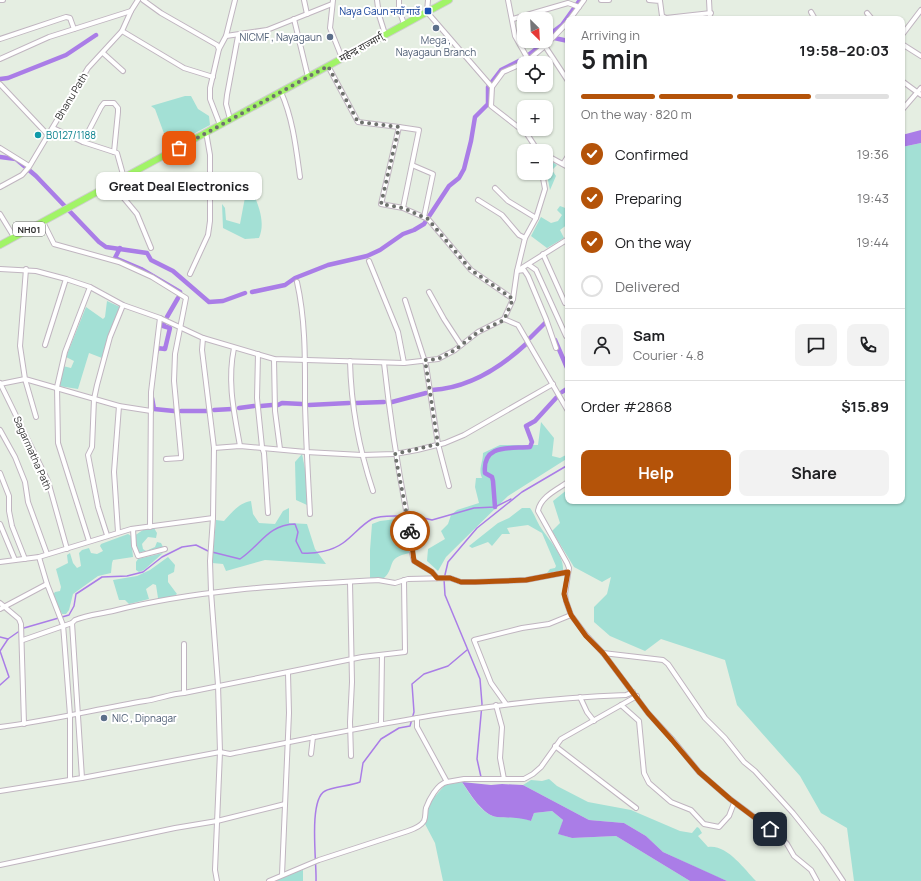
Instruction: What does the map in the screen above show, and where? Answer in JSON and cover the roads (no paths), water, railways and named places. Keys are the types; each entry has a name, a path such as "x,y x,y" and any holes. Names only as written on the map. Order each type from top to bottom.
{"highway":[{"name":"महेन्द्र राज्मार्ग्","path":"0,245 449,0"}],"street":[{"name":"Bhanu Path","path":"0,187 22,175 29,167 88,68 122,31 138,0"},
{"path":"143,0 161,13 209,39 217,45 219,50"},
{"path":"220,125 210,98 210,88 219,50 226,36 235,0"},
{"path":"304,0 308,14"},
{"path":"377,0 379,15 385,34"},
{"path":"399,0 399,9 404,24"},
{"path":"428,0 427,12 492,87"},
{"path":"508,0 513,19 515,36 526,56"},
{"path":"572,16 584,0"},
{"path":"601,0 609,0"},
{"path":"649,0 660,1 662,16"},
{"path":"709,0 710,16"},
{"path":"226,36 238,36 262,32 294,20 332,2"},
{"path":"332,2 330,28 342,58"},
{"path":"513,19 568,3 579,7"},
{"path":"905,31 921,10"},
{"path":"0,59 49,37 131,11"},
{"path":"811,12 813,16"},
{"path":"684,16 711,13"},
{"path":"0,40 66,17 70,18 74,29"},
{"path":"294,20 308,77"},
{"path":"553,37 565,25"},
{"path":"122,31 184,68 213,77"},
{"path":"230,119 226,104 228,81 238,36"},
{"path":"905,46 921,56"},
{"path":"532,56 542,48"},
{"path":"546,48 565,76"},
{"path":"103,53 123,72"},
{"path":"328,66 358,122 419,130 403,208"},
{"path":"517,66 503,72 492,87 491,106 527,134 533,144"},
{"path":"905,83 920,94"},
{"path":"0,84 48,135"},
{"path":"905,107 920,94 921,88"},
{"path":"281,92 288,107 300,177"},
{"path":"83,142 101,106 104,103 114,104 118,112 114,152"},
{"path":"399,127 381,204 403,208 425,218 471,270 513,299"},
{"path":"52,128 83,142 117,153 124,178"},
{"path":"190,274 208,235 210,221 210,155 206,132"},
{"path":"0,148 29,167"},
{"path":"553,159 563,164 565,161"},
{"path":"412,165 433,174 425,218"},
{"path":"0,269 26,269 66,279 90,287 123,305 160,318 203,338 274,359 404,363 438,359 461,345 478,332 504,320 513,299 517,271 525,238 536,218 545,189 543,180"},
{"path":"112,184 137,214 151,248"},
{"path":"495,188 508,201 536,218"},
{"path":"478,200 502,215 519,235 525,238"},
{"path":"0,214 14,238"},
{"path":"43,222 54,244 119,262 152,277 186,298 175,354 174,381 182,455 181,458 166,459"},
{"path":"517,271 565,241"},
{"path":"543,254 565,303"},
{"path":"369,261 398,332 404,363"},
{"path":"529,264 536,270 565,334"},
{"path":"26,269 20,346 25,379 36,417"},
{"path":"517,271 524,270 528,276 546,318 556,348"},
{"path":"45,345 66,279"},
{"path":"298,282 302,302 306,359 306,452 310,514"},
{"path":"89,542 58,443 57,387 65,352 90,287"},
{"path":"429,292 461,345"},
{"path":"406,300 425,360 438,444 448,486"},
{"path":"107,536 98,507 88,455 92,447 94,399 110,337 123,305"},
{"path":"150,527 153,361 160,318"},
{"path":"504,320 518,325 565,406"},
{"path":"203,338 202,350 214,448 213,518 210,560 218,685 220,752 217,821 217,881"},
{"path":"234,348 230,368 230,391 240,446"},
{"path":"258,354 257,398 262,447 264,453 268,513"},
{"path":"274,359 275,411 280,449"},
{"path":"350,361 351,390 362,455 373,491"},
{"path":"384,363 395,454 414,561 432,572 437,578"},
{"path":"0,384 25,379 119,406 151,411"},
{"name":"Sagarmatha Path","path":"0,384 48,481 67,549"},
{"path":"214,448 240,446 362,455 395,454 438,444 464,435 553,384"},
{"path":"118,532 114,472 119,406"},
{"path":"0,430 15,457 25,482 28,502 47,554"},
{"path":"0,473 9,496 9,511 12,526 25,559"},
{"path":"565,484 551,493 540,503 538,511 567,563 568,572 564,594 571,615 603,653 648,713 699,772 734,803 780,836 794,856 810,870 817,881"},
{"path":"0,562 39,557 118,532 213,518"},
{"path":"0,524 15,560"},
{"path":"133,529 134,546 138,556 165,549"},
{"path":"39,557 47,584 62,623 70,715 70,779"},
{"path":"23,640 62,623 72,622 84,616 211,592 378,580 396,583 404,580 437,578 450,578 461,582 526,580 568,572"},
{"path":"0,726 24,724 148,700 173,693 184,693 362,657 406,652 404,580"},
{"path":"350,582 352,682 350,730 351,756"},
{"path":"2,608 47,584"},
{"path":"0,603 2,608 19,619 23,640 24,724"},
{"path":"506,704 491,684 474,640 522,628 549,624 571,615"},
{"path":"72,622 73,661 82,778"},
{"path":"184,644 184,693"},
{"path":"603,653 663,660 668,664 705,718 725,738 744,762 755,771 792,813 821,848 843,881"},
{"path":"381,724 382,655"},
{"path":"282,875 289,713 288,673"},
{"path":"0,791 82,778 220,752 230,754 381,724 480,707 580,697 622,695 633,692"},
{"path":"622,695 629,699"},
{"path":"269,881 319,860 419,826 424,820 428,802 443,783 464,779 524,779 533,774 547,760 561,739 636,696"},
{"path":"580,697 587,712 594,721"},
{"path":"496,705 502,727 500,758 504,779"},
{"path":"621,705 639,721 644,773 649,783 660,793 671,802 690,810 704,824 719,827 729,816 734,803"},
{"path":"414,718 417,727 447,782"},
{"path":"311,754 313,737"},
{"path":"555,746 636,808"},
{"path":"0,865 175,828 217,821 285,804"}],"waterway":[{"path":"568,16 580,0"},
{"path":"553,32 565,21"},
{"path":"0,79 8,78 66,55 96,35"},
{"path":"553,38 565,40"},
{"path":"252,292 285,285 295,278 328,265 367,256 380,250 403,234 424,224 449,186 459,178 464,169 475,117 488,104 488,87 501,70 523,59 537,48"},
{"path":"0,157 16,159 36,176 99,242 106,247 147,253 151,260 173,271 209,302 223,301 245,293"},
{"path":"120,248 115,258 141,269 180,292"},
{"path":"167,317 178,298"},
{"path":"530,338 546,322"},
{"path":"156,353 157,348 165,349 170,328 163,326 164,324"},
{"path":"555,340 565,363"},
{"path":"432,390 470,381 494,369 526,344"},
{"path":"392,402 426,393"},
{"path":"152,398 154,409 174,411"},
{"path":"495,507 492,477 485,473 485,463 488,457 493,452 507,448 530,447 532,442 526,426 535,421 556,398"},
{"path":"356,403 384,402"},
{"path":"278,405 282,403 302,404"},
{"path":"309,405 349,403"},
{"path":"261,406 272,405"},
{"path":"239,408 254,406"},
{"path":"214,410 232,409"},
{"path":"181,411 207,411"},
{"path":"481,777 477,759 482,704 480,679 445,595 444,579 448,562 477,528 522,492 565,467"},
{"path":"411,515 432,520 474,508 495,507 511,499"},
{"path":"212,552 240,559 271,532 285,525 295,524 298,532 296,541 302,553 323,551 339,546 372,519 383,516 402,516"},
{"path":"24,628 69,615 74,606 76,594 102,577 127,576 143,572 162,557 182,547 196,545 208,551"},
{"path":"0,685 9,677 0,651 8,639 18,632"},
{"path":"0,637 8,639"},
{"path":"316,881 314,833 317,806 320,797 325,791 360,782 363,763 381,739 399,728 410,726 414,712 412,684 424,674 448,666 467,650"}],"place":[{"name":"Naya Gaun नयाँ गाउँ","path":"428,11"},
{"name":"Mega , Nayagaun Branch","path":"436,28"},
{"name":"NICMF , Nayagaun","path":"330,37"},
{"name":"B0127/1188","path":"38,135"},
{"name":"Great Deal Electronics","path":"179,148"},
{"name":"NIC , Dipnagar","path":"104,718"}]}
